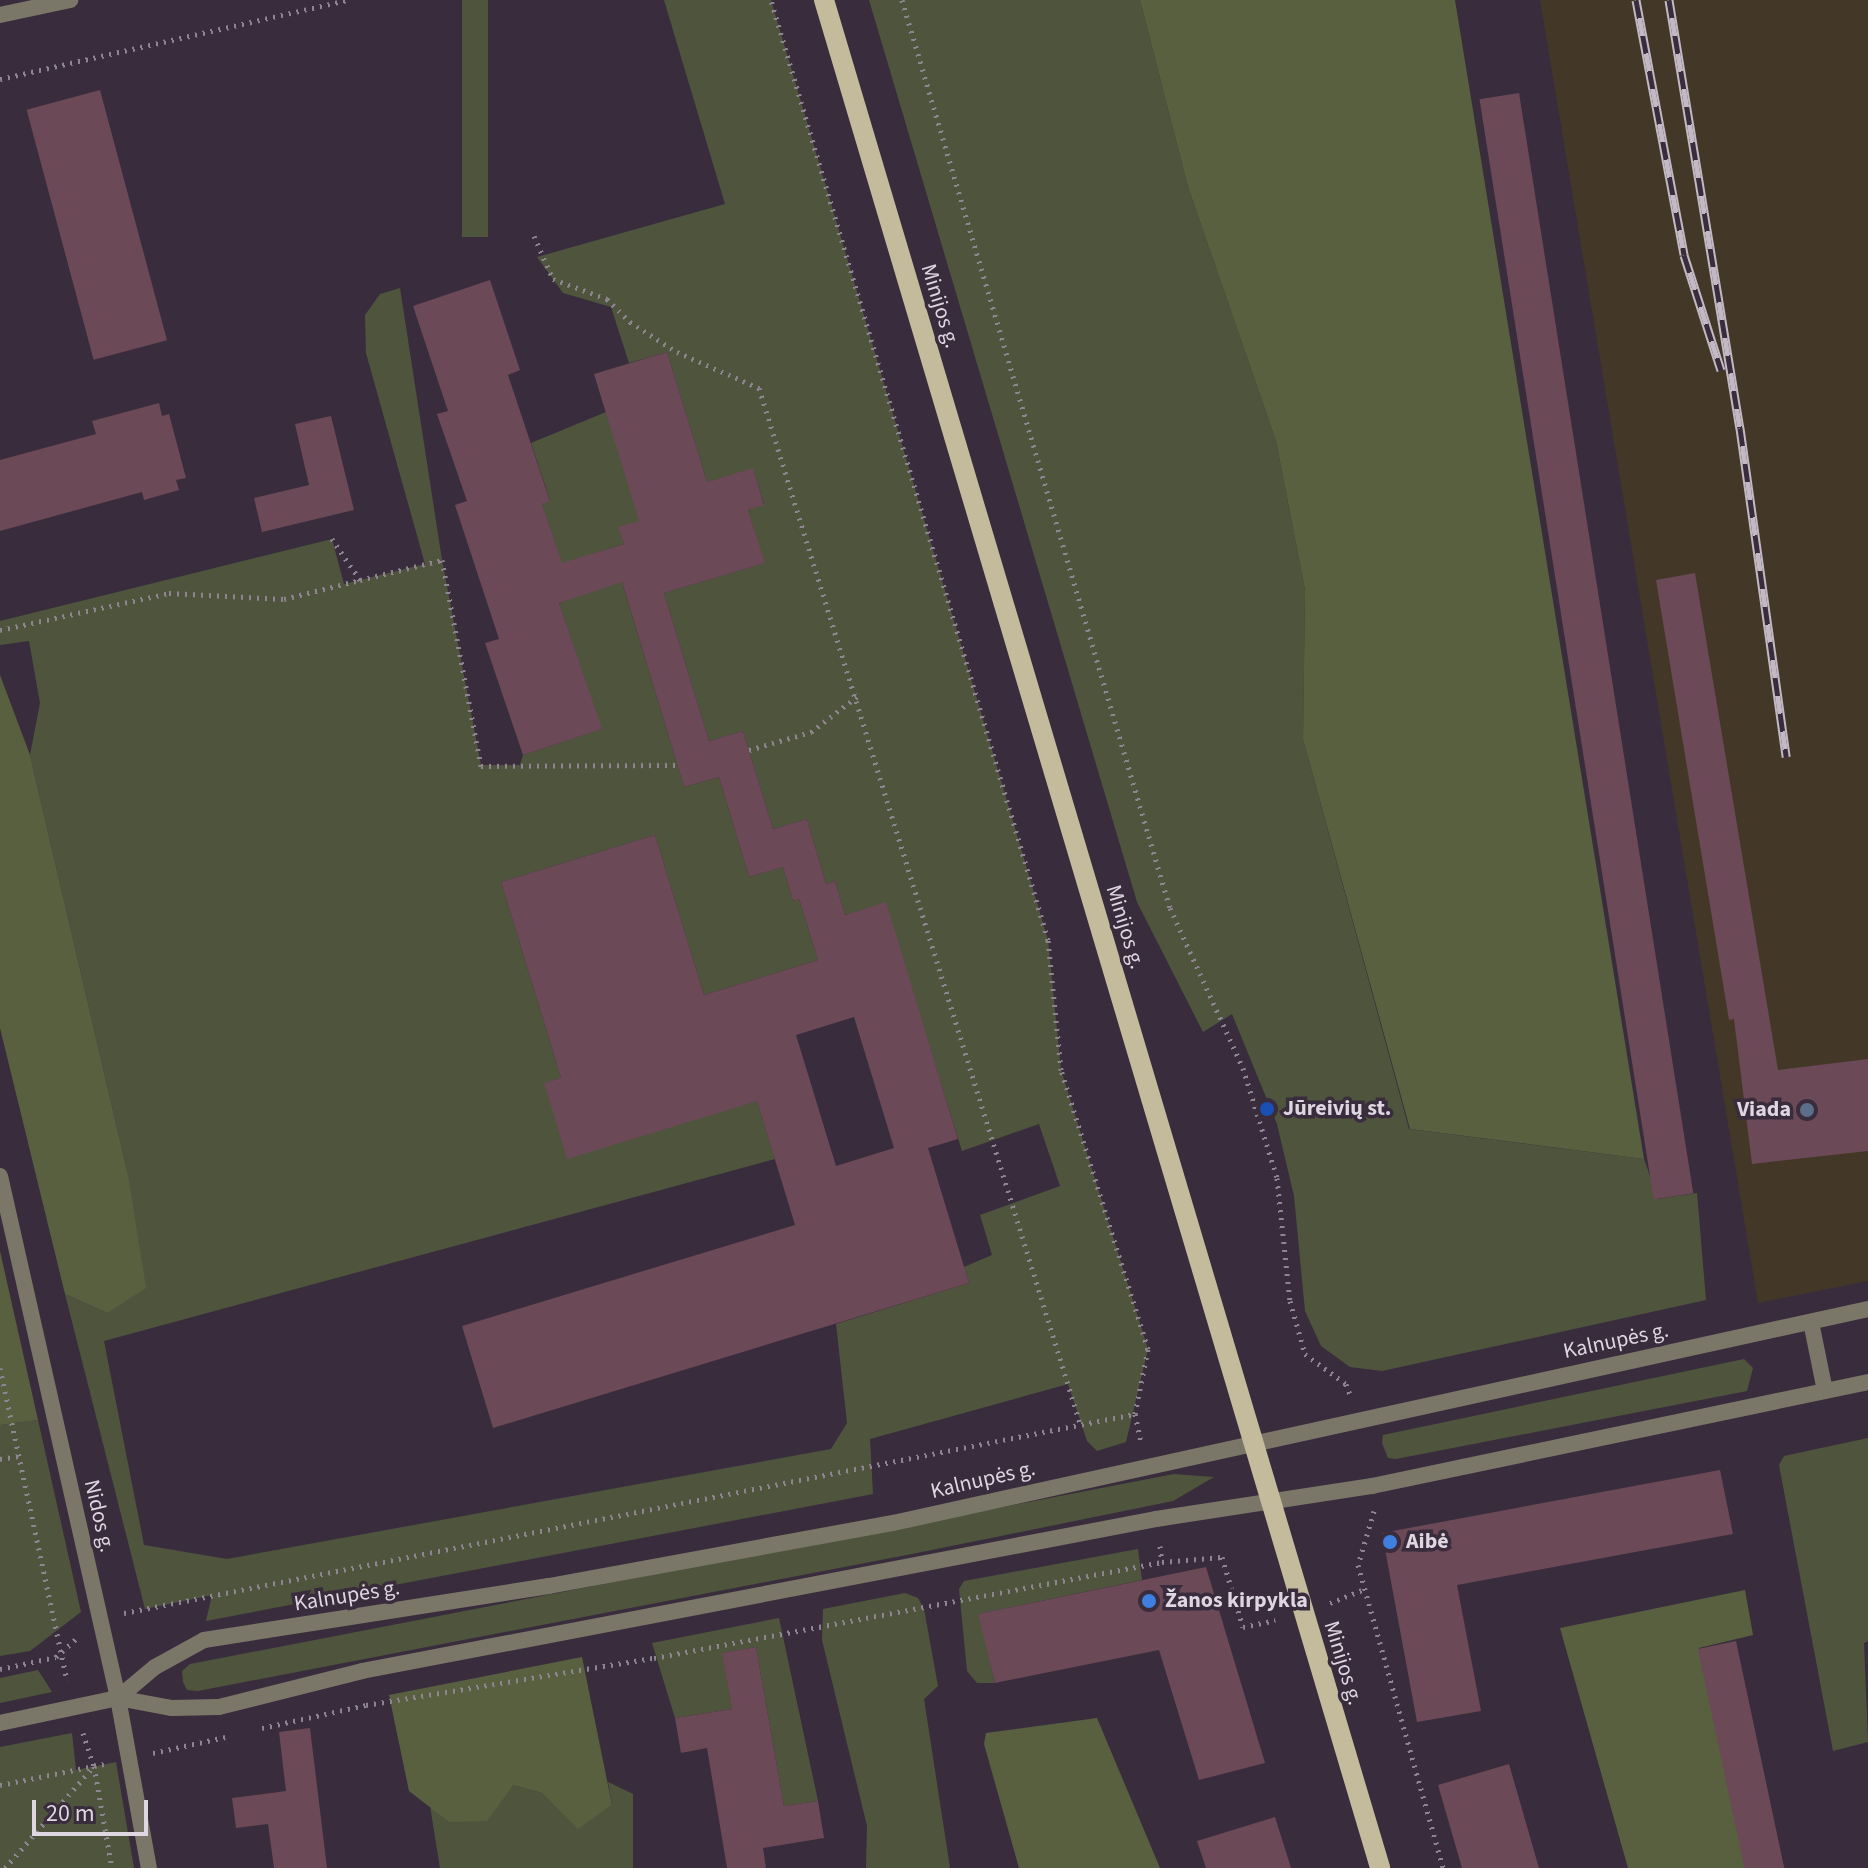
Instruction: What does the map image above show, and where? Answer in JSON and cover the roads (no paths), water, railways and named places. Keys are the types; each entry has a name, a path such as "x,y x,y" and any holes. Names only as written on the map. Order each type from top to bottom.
{"main road":[{"name":"Minijos g.","path":"824,0 1380,1868"}],"street":[{"path":"0,15 70,0"},
{"name":"Nidos g.","path":"0,1176 118,1698 149,1868"},
{"name":"Kalnupės g.","path":"118,1698 155,1667 204,1640 565,1584 893,1523 1360,1418 1868,1309"},
{"path":"1811,1322 1825,1391"},
{"name":"Kalnupės g.","path":"0,1723 118,1698 172,1708 219,1707 362,1671 1156,1519 1271,1504 1372,1486 1868,1382"}],"railway":[{"path":"1636,0 1684,255 1721,370"},
{"path":"1669,0 1740,428 1786,757"}],"place":[{"name":"Jūreivių st.","path":"1267,1109"},
{"name":"Viada","path":"1807,1110"},
{"name":"Aibė","path":"1390,1542"},
{"name":"Žanos kirpykla","path":"1149,1601"}]}
